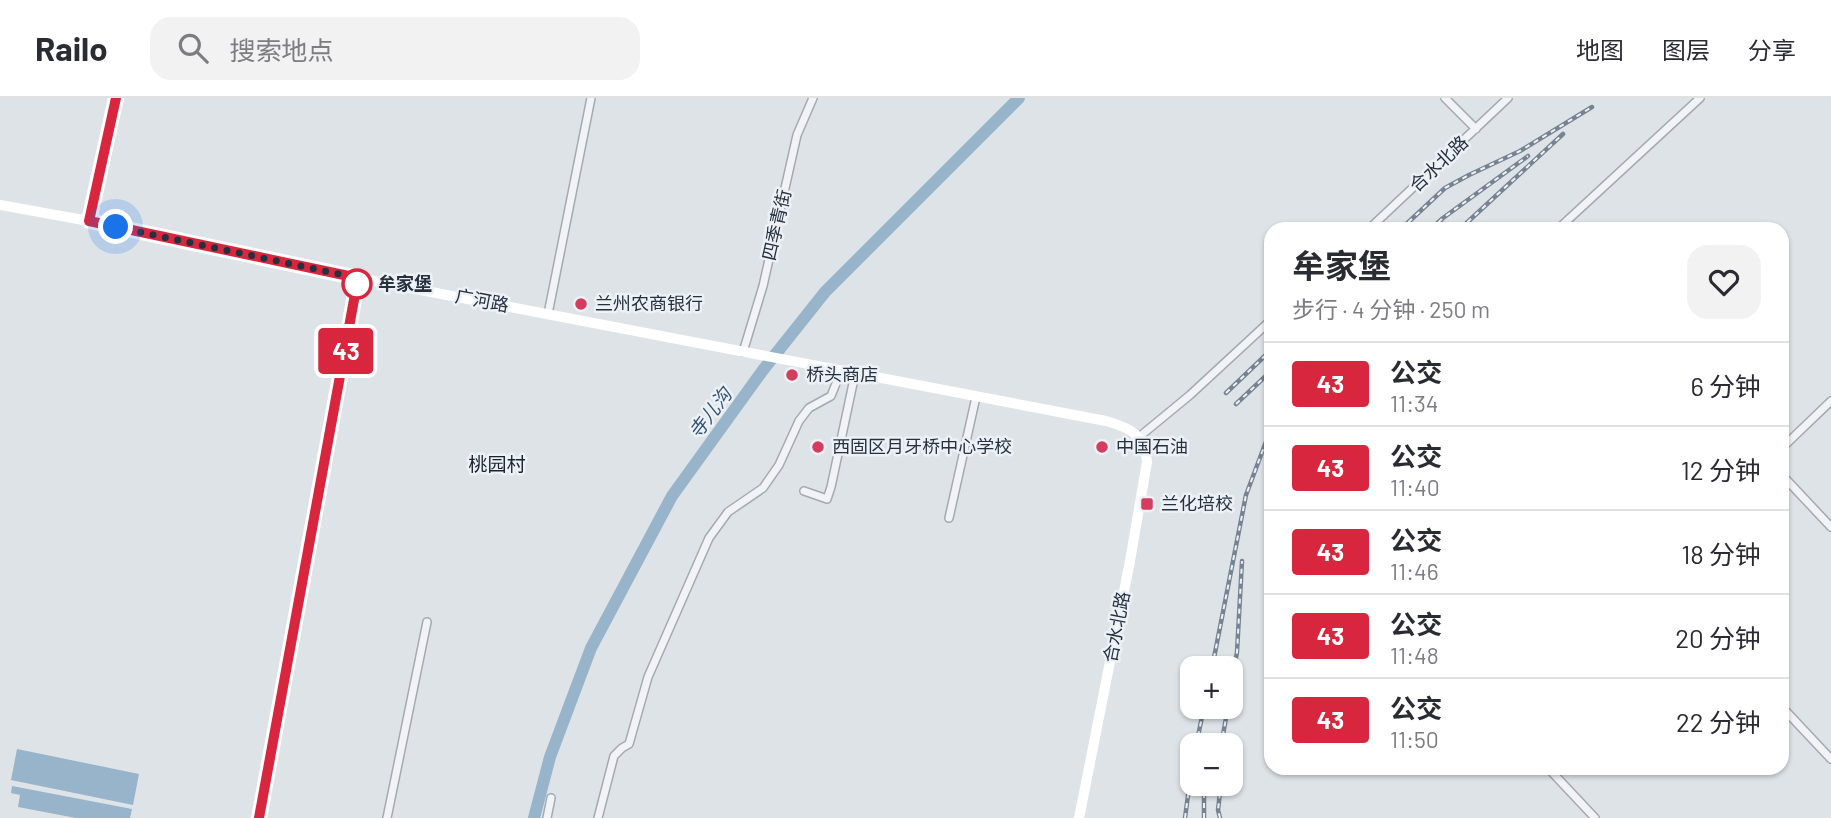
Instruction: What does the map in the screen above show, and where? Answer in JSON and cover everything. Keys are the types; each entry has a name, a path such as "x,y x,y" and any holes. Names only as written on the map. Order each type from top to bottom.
{"street":[{"path":"89,221 116,98"},
{"path":"548,314 591,98"},
{"name":"四季青街","path":"743,352 763,286 797,135 813,98"},
{"path":"1445,98 1476,129"},
{"name":"合水北路","path":"1376,222 1508,98"},
{"path":"1566,222 1700,98"},
{"name":"广河路","path":"0,205 89,221 358,278 841,371"},
{"path":"259,818 358,278"},
{"path":"598,818 614,756 629,744 648,677 709,538 728,512 763,488 779,465 799,422 810,408 831,396 841,371 1106,422 1119,425 1139,437 1190,395 1264,327"},
{"path":"804,491 827,499 855,374"},
{"path":"949,518 976,397"},
{"path":"1789,440 1831,401"},
{"name":"合水北路","path":"1079,818 1147,462 1139,437"},
{"path":"1789,482 1831,527"},
{"path":"387,818 428,622"},
{"path":"1789,714 1831,759"},
{"path":"1555,775 1595,818"},
{"path":"547,818 551,798"}],"water":[{"path":"17,749 139,774 133,805 11,780"},
{"path":"12,786 132,809 130,818 76,818 18,807 20,795 11,793"}],"waterway":[{"name":"寺儿沟","path":"534,818 550,757 591,648 672,496 763,370 825,292 1019,98"}],"railway":[{"path":"1409,222 1445,188 1520,151 1592,107"},
{"path":"1468,222 1563,134"},
{"path":"1439,222 1528,156"},
{"path":"1226,393 1264,357"},
{"path":"1236,404 1264,378"},
{"path":"1214,656 1246,495 1264,447"},
{"path":"1236,656 1242,561"},
{"path":"1199,733 1202,719"},
{"path":"1223,733 1226,719"},
{"path":"1185,818 1188,796"},
{"path":"1204,796 1204,818"},
{"path":"1220,796 1220,818"}],"bus line":[{"name":"43","path":"116,98 89,221 358,278 259,818"}],"place":[{"name":"牟家堡","path":"357,284"},
{"name":"兰州农商银行","path":"581,304"},
{"name":"桥头商店","path":"792,375"},
{"name":"西固区月牙桥中心学校","path":"818,447"},
{"name":"中国石油","path":"1102,447"},
{"name":"兰化培校","path":"1147,504"}],"district":[{"name":"桃园村","path":"497,464"}],"route":[{"path":"116,227 358,278 357,284"}]}
